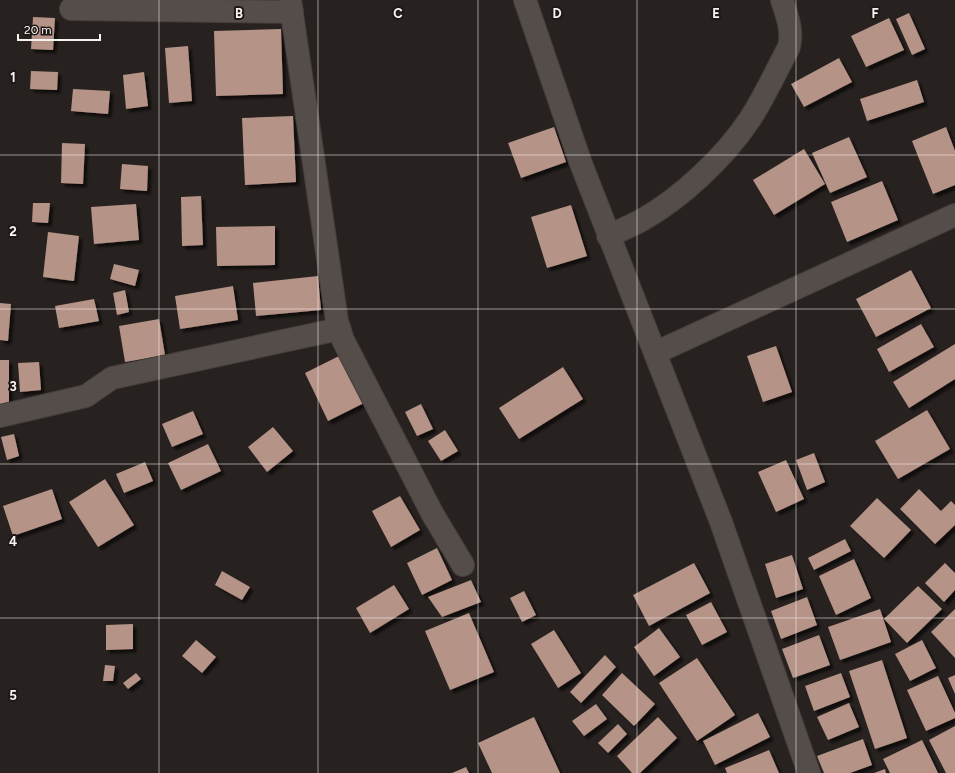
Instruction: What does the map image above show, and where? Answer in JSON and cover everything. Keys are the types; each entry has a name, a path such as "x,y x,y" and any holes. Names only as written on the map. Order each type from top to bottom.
{"street":[{"path":"525,0 580,161 720,522 809,773"},
{"path":"608,236 642,220 674,198 723,152 750,119 788,47 791,37 782,0"},
{"path":"71,9 291,6 339,329 432,513 462,565"},
{"path":"655,353 955,215"},
{"path":"0,416 86,396 112,378 339,329"}],"building":[{"path":"909,13 925,49 912,55 896,19"},
{"path":"33,17 55,18 53,50 31,49"},
{"path":"889,18 904,50 866,67 851,36"},
{"path":"281,29 283,94 216,96 214,31"},
{"path":"188,46 192,101 169,103 165,48"},
{"path":"839,58 852,82 804,107 791,84"},
{"path":"31,71 58,72 57,90 30,89"},
{"path":"144,72 148,106 126,109 123,75"},
{"path":"917,80 924,102 867,121 860,99"},
{"path":"73,89 110,91 108,114 71,111"},
{"path":"293,116 296,182 245,185 242,118"},
{"path":"554,127 566,162 521,178 508,143"},
{"path":"946,127 955,151 955,185 933,194 912,141"},
{"path":"849,137 867,177 830,193 812,153"},
{"path":"62,143 85,144 83,184 61,183"},
{"path":"804,149 825,184 774,215 753,180"},
{"path":"122,164 148,166 147,191 120,189"},
{"path":"882,181 898,220 847,242 831,202"},
{"path":"201,196 203,245 182,246 181,197"},
{"path":"33,203 50,203 48,223 32,222"},
{"path":"136,204 139,240 94,244 91,207"},
{"path":"571,205 587,256 547,268 531,217"},
{"path":"275,226 275,265 217,266 216,227"},
{"path":"48,232 79,236 74,281 43,277"},
{"path":"114,264 139,270 135,286 110,279"},
{"path":"911,270 931,308 876,337 856,299"},
{"path":"318,276 321,310 256,316 253,283"},
{"path":"233,286 238,320 180,329 175,296"},
{"path":"125,290 129,312 117,315 113,293"},
{"path":"94,299 99,321 59,328 55,306"},
{"path":"0,303 11,304 8,341 0,340"},
{"path":"159,319 165,355 125,362 119,326"},
{"path":"921,324 934,347 889,372 877,349"},
{"path":"955,344 955,379 909,408 893,382"},
{"path":"776,346 792,392 763,402 747,356"},
{"path":"345,353 368,401 328,421 305,373"},
{"path":"0,360 9,360 9,404 0,404"},
{"path":"39,362 41,390 20,392 18,363"},
{"path":"563,367 583,399 519,439 499,408"},
{"path":"421,404 433,429 417,436 405,412"},
{"path":"927,410 950,449 898,479 875,441"},
{"path":"193,411 203,434 172,447 162,424"},
{"path":"273,427 293,451 267,472 248,447"},
{"path":"445,430 458,451 441,461 428,441"},
{"path":"14,434 19,456 7,460 1,437"},
{"path":"208,444 221,471 181,490 168,463"},
{"path":"814,453 825,482 807,490 796,460"},
{"path":"786,460 804,499 776,512 758,472"},
{"path":"145,462 153,481 124,493 116,474"},
{"path":"105,479 134,525 98,547 69,502"},
{"path":"52,489 62,519 13,536 3,506"},
{"path":"919,489 941,511 951,501 955,505 955,525 935,544 900,509"},
{"path":"400,496 420,530 391,547 372,511"},
{"path":"877,498 911,530 884,558 850,526"},
{"path":"845,539 851,551 814,570 808,558"},
{"path":"437,548 452,580 422,595 407,563"},
{"path":"792,555 803,589 776,598 765,564"},
{"path":"854,559 871,598 836,615 819,576"},
{"path":"694,563 710,593 649,626 633,595"},
{"path":"945,563 955,573 955,590 944,602 925,583"},
{"path":"222,571 250,587 242,600 215,585"},
{"path":"471,580 481,602 442,617 428,597"},
{"path":"394,585 409,609 370,633 356,608"},
{"path":"918,586 942,609 907,643 884,619"},
{"path":"524,591 536,615 522,622 510,598"},
{"path":"807,597 817,625 781,639 771,611"},
{"path":"711,602 727,632 702,645 686,615"},
{"path":"880,609 891,642 840,660 828,627"},
{"path":"955,609 955,658 931,632"},
{"path":"469,613 494,672 450,690 425,631"},
{"path":"133,624 133,649 106,650 106,625"},
{"path":"659,628 680,657 654,676 634,647"},
{"path":"554,630 581,673 558,688 531,644"},
{"path":"819,635 830,665 793,678 782,649"},
{"path":"196,640 216,657 202,673 182,656"},
{"path":"922,640 936,668 910,681 895,654"},
{"path":"605,655 616,667 581,703 570,692"},
{"path":"697,658 735,715 697,741 659,683"},
{"path":"882,660 907,738 875,749 849,671"},
{"path":"105,665 115,666 113,681 103,681"},
{"path":"136,673 141,679 128,689 123,683"},
{"path":"622,673 655,704 634,726 602,695"},
{"path":"841,673 850,697 814,711 805,686"},
{"path":"955,675 955,694 948,678"},
{"path":"938,676 955,713 955,718 926,731 907,690"},
{"path":"849,703 859,727 828,740 817,717"},
{"path":"596,704 607,719 584,736 572,721"},
{"path":"758,713 770,737 715,765 703,741"},
{"path":"534,717 560,773 492,773 478,743"},
{"path":"658,717 677,738 640,773 632,773 617,756"},
{"path":"618,724 627,734 608,753 598,743"},
{"path":"955,726 955,773 946,773 929,740"},
{"path":"863,739 872,765 850,773 824,773 817,756"},
{"path":"922,740 938,773 890,773 883,759"},
{"path":"769,750 779,773 727,773 725,768"},
{"path":"466,767 469,773 452,773"},
{"path":"885,769 886,773 874,773"}]}
